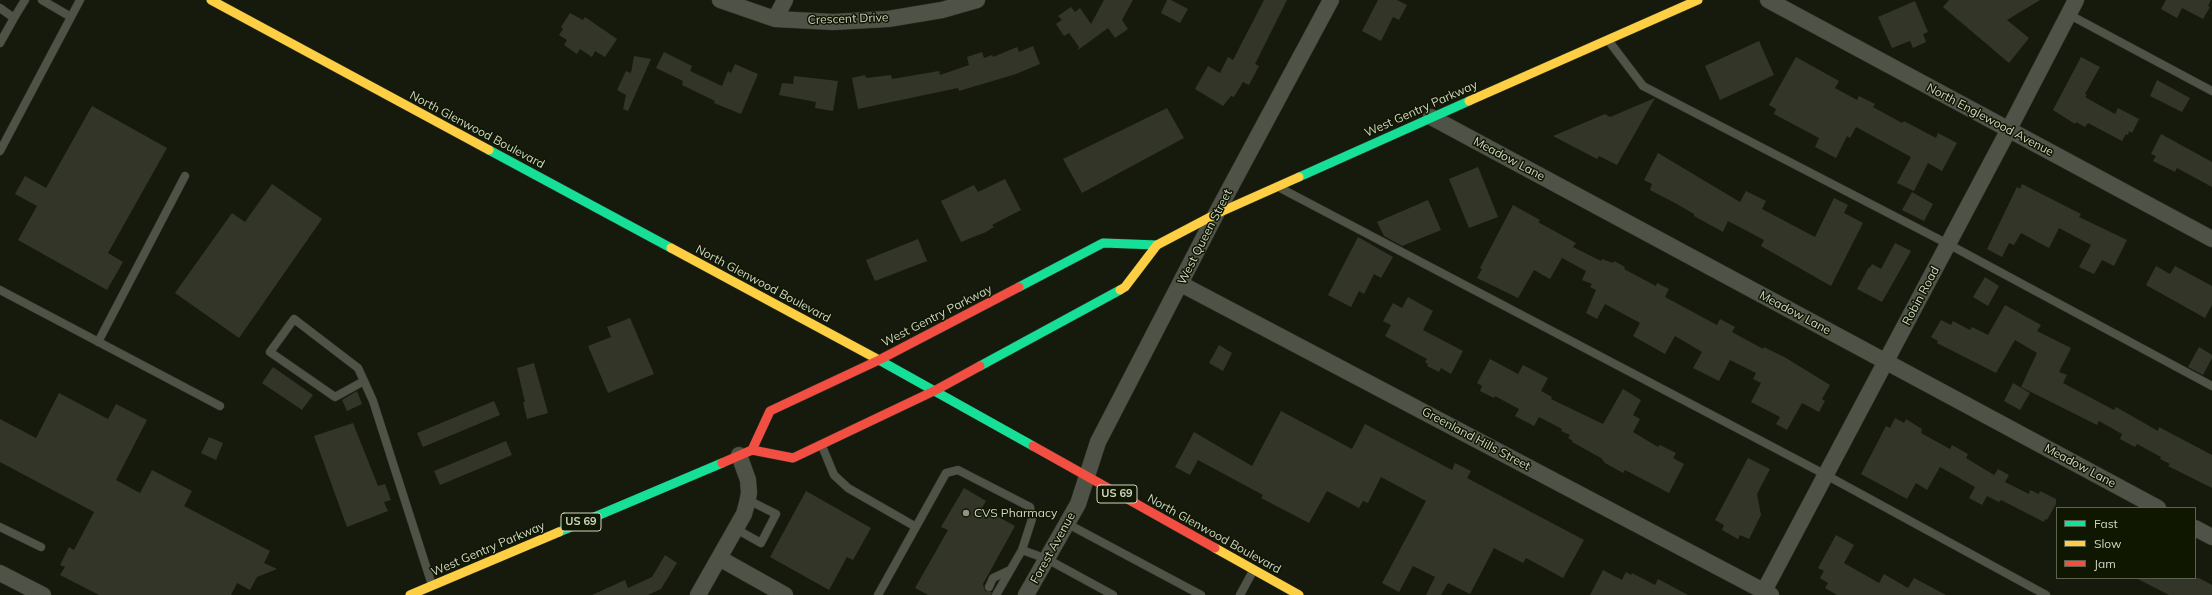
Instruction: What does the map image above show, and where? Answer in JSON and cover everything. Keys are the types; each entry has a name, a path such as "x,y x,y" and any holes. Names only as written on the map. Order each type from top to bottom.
{"main road":[{"name":"North Glenwood Boulevard","path":"211,0 936,390 1086,477 1254,570 1282,591 1299,595"},
{"name":"West Gentry Parkway","path":"410,595 745,452 793,458 936,390 1125,287 1157,244 1216,214 1431,117 1698,0"},
{"name":"West Gentry Parkway","path":"745,452 770,411 879,360 1103,243 1157,244"}],"street":[{"name":"Crescent Drive","path":"720,0 775,19 833,22 888,19 942,10 977,0"},
{"path":"775,19 785,0"},
{"name":"West Queen Street","path":"1086,477 1098,442 1216,214 1332,0"},
{"name":"North Englewood Avenue","path":"1768,0 2008,131 2212,239"},
{"name":"Robin Road","path":"1768,593 1826,475 2072,7"},
{"name":"Meadow Lane","path":"1431,117 2156,507"},
{"name":"Greenland Hills Street","path":"1181,284 1768,593"},
{"path":"698,595 744,514 748,500 748,480 745,452"},
{"name":"Forest Avenue","path":"1026,595 1078,504 1086,477"},
{"path":"2196,529 2212,537"},
{"path":"719,558 785,595"},
{"path":"0,573 43,595"}],"lane":[{"path":"0,43 25,0"},
{"path":"42,0 71,17"},
{"path":"0,151 80,0"},
{"path":"2072,7 2212,91"},
{"path":"0,8 14,18"},
{"path":"1608,40 1643,86 1948,244 2212,386"},
{"path":"98,342 185,176"},
{"path":"1278,186 1826,475 2046,595"},
{"path":"0,290 220,406"},
{"path":"364,381 335,397 270,352 294,319 358,368 364,381 373,401 432,586"},
{"path":"822,444 834,474 848,488 916,527"},
{"path":"878,595 946,473 958,470 1030,507 1032,519 1022,550 996,595"},
{"path":"736,529 761,543 776,514 748,500"},
{"path":"1066,524 1201,595"},
{"path":"0,528 41,547"},
{"path":"1022,550 1047,559 1113,595"},
{"path":"989,587 994,578 1010,570"},
{"path":"1240,595 1254,570"}],"building":[{"path":"1104,0 1133,0 1122,20 1128,29 1115,38 1108,28 1078,50 1079,47 1069,33 1064,36 1056,24 1062,20 1058,16 1071,7 1075,12 1080,8 1091,24"},
{"path":"1167,0 1171,0 1188,9 1180,23 1161,13"},
{"path":"1264,0 1287,0 1255,64 1259,66 1249,85 1243,82 1234,97 1231,96 1223,106 1195,89 1208,66 1220,73 1228,57 1233,60"},
{"path":"1378,0 1397,0 1407,5 1399,20 1393,17 1381,41 1362,31"},
{"path":"1949,0 2040,0 2007,20 2029,38 2009,63 1943,7"},
{"path":"2166,0 2211,0 2208,6 2210,7 2203,19 2182,8 2177,18 2161,9"},
{"path":"1915,1 1928,32 1923,34 1926,42 1913,48 1910,41 1892,48 1878,17"},
{"path":"570,13 583,20 585,17 617,39 605,57 595,51 592,57 580,49 577,54 564,45 567,40 559,35 563,29 561,27"},
{"path":"1759,41 1774,75 1720,100 1705,66"},
{"path":"1033,46 1040,64 1016,74 959,91 958,88 858,109 852,78 865,75 866,78 891,75 892,79 939,71 940,75 969,65 967,57 982,52 984,58 992,55 993,57 1017,47 1019,52"},
{"path":"664,52 692,66 690,71 722,86 728,71 731,73 735,64 758,74 741,114 714,103 715,101 682,85 683,81 656,68"},
{"path":"634,56 651,59 628,111 623,109 626,95 617,90 626,71 631,73"},
{"path":"1796,57 1839,81 1835,88 1857,100 1859,96 1875,104 1873,107 1902,123 1904,121 1936,138 1938,133 1957,143 1942,171 1928,163 1914,191 1897,183 1911,157 1856,127 1850,138 1847,136 1836,158 1815,147 1819,138 1774,114 1776,109 1769,105"},
{"path":"2081,57 2100,67 2085,94 2087,95 2085,97 2115,114 2118,108 2139,119 2132,133 2129,131 2128,135 2126,134 2122,141 2088,123 2085,127 2076,122 2075,124 2053,110"},
{"path":"794,76 838,81 833,111 815,108 816,102 779,95 782,83 793,84"},
{"path":"2157,80 2190,98 2182,112 2150,96"},
{"path":"1655,98 1617,165 1599,156 1597,159 1553,136 1605,114 1610,117"},
{"path":"92,106 167,148 108,253 123,262 107,290 18,240 37,206 15,194 25,176 46,188"},
{"path":"1167,108 1184,138 1082,193 1063,159"},
{"path":"2161,134 2212,162 2212,187 2177,168 2175,172 2153,161 2156,156 2151,154"},
{"path":"1658,153 1740,202 1746,191 1766,201 1762,209 1815,237 1834,198 1848,205 1844,213 1863,223 1831,286 1761,246 1764,240 1728,221 1723,232 1650,190 1652,184 1644,180"},
{"path":"1478,167 1498,217 1469,228 1449,179"},
{"path":"1005,179 1021,210 992,225 994,227 986,232 961,242 941,201 974,185 978,192"},
{"path":"272,184 322,219 239,338 175,293 232,213 245,222"},
{"path":"2022,184 2081,214 2079,217 2127,240 2114,266 2102,260 2094,274 2079,267 2091,245 2059,228 2049,248 2021,233 2014,245 2009,243 2002,257 1987,249 2017,187 2020,189"},
{"path":"1912,192 1933,204 1924,221 1902,210"},
{"path":"1428,200 1441,230 1402,246 1384,236 1377,222"},
{"path":"1513,205 1540,220 1538,222 1576,243 1573,247 1601,261 1602,259 1613,263 1614,261 1625,267 1624,269 1656,286 1657,283 1669,289 1665,297 1717,325 1720,319 1735,327 1732,332 1763,349 1764,347 1786,358 1830,385 1822,399 1825,401 1819,412 1802,403 1787,430 1776,424 1780,417 1751,402 1761,383 1753,379 1756,373 1730,360 1719,381 1693,368 1702,352 1675,336 1665,354 1633,336 1640,323 1605,304 1597,319 1586,313 1596,290 1590,287 1592,284 1582,280 1586,271 1562,258 1550,279 1534,270 1518,298 1477,278 1482,269 1480,268"},
{"path":"1358,237 1393,257 1381,278 1374,274 1364,294 1359,291 1351,307 1328,295"},
{"path":"918,239 927,261 875,281 866,260"},
{"path":"1895,243 1911,251 1882,302 1857,289 1872,264 1881,269"},
{"path":"2156,266 2170,274 2175,266 2212,286 2212,305 2205,318 2146,285"},
{"path":"1985,277 1999,286 1988,306 1973,297"},
{"path":"1408,297 1433,311 1423,330 1463,351 1451,374 1441,368 1439,372 1427,366 1428,364 1425,362 1427,359 1385,336 1391,325 1383,321 1393,303 1402,308"},
{"path":"2005,305 2041,325 2037,331 2071,348 2059,372 2067,375 2063,383 2114,410 2116,407 2158,431 2159,427 2212,455 2212,488 2168,466 2170,464 2160,459 2161,457 2137,444 2135,447 2120,439 2122,434 2099,421 2097,425 2021,387 2037,353 2015,340 1996,373 1937,343 1938,341 1931,337 1941,320 1951,325 1953,321 1970,330 1972,327 1988,335"},
{"path":"630,318 654,374 608,393 588,346 611,337 607,327"},
{"path":"1219,345 1232,353 1223,371 1209,363"},
{"path":"2199,347 2212,355 2212,358 2203,375 2188,367"},
{"path":"1490,359 1518,374 1523,365 1548,378 1541,391 1552,397 1551,399 1603,424 1623,389 1641,400 1633,415 1640,419 1633,432 1658,447 1660,445 1676,453 1673,458 1684,464 1669,493 1625,470 1623,473 1605,463 1601,458 1572,442 1573,441 1568,438 1570,435 1561,431 1562,429 1539,417 1534,426 1515,416 1519,409 1495,396 1494,398 1480,391 1482,386 1477,383"},
{"path":"534,363 548,413 527,419 523,402 525,402 517,368"},
{"path":"273,367 313,395 302,410 262,383"},
{"path":"2013,383 2030,393 2020,410 2004,401"},
{"path":"357,391 362,404 347,411 342,400"},
{"path":"59,393 108,419 116,404 147,420 116,480 140,493 152,470 192,491 184,506 270,551 264,563 277,569 257,577 250,590 237,583 231,595 99,595 60,575 65,567 60,565 69,547 74,550 94,512 0,462 0,419 36,438"},
{"path":"494,401 500,415 423,447 417,433"},
{"path":"1281,411 1352,449 1365,424 1452,470 1455,463 1471,471 1467,478 1584,540 1563,578 1526,558 1523,563 1494,548 1470,594 1448,583 1441,595 1426,595 1435,577 1413,566 1399,592 1382,583 1426,501 1381,477 1368,503 1363,501 1359,508 1327,491 1309,523 1261,498 1263,495 1198,460 1190,475 1175,467 1194,432 1252,466"},
{"path":"1895,418 1904,423 1906,419 1922,429 1921,433 1950,449 1952,445 1968,454 1966,458 1994,475 1998,469 2009,475 2005,482 2029,494 2030,490 2039,494 2040,491 2056,499 2056,504 2047,520 2045,519 2044,522 2001,500 1999,502 1987,496 1982,505 1969,498 1975,487 1940,467 1927,490 1916,483 1907,499 1861,474 1886,426 1890,428"},
{"path":"353,423 378,486 385,484 391,500 384,502 388,511 347,527 314,436"},
{"path":"209,437 223,443 216,460 201,453"},
{"path":"506,441 512,455 440,485 434,471"},
{"path":"1748,458 1770,469 1757,494 1761,515 1749,539 1740,535 1738,539 1722,530 1724,525 1715,520"},
{"path":"964,488 986,501 982,508 1015,526 983,584 985,591 992,592 991,595 928,595 915,588 948,530 941,527"},
{"path":"806,491 871,528 853,560 847,557 829,590 770,557"},
{"path":"1836,535 1854,545 1844,563 1879,583 1884,574 1908,588 1914,578 1946,595 1837,595 1825,588 1828,583 1820,578 1824,571 1818,568"},
{"path":"665,555 677,563 661,589 648,595 592,595 625,580 628,588 652,577"},
{"path":"1603,570 1622,580 1626,572 1631,575 1632,573 1655,585 1658,579 1688,595 1590,595"},
{"path":"2199,578 2212,585 2212,595 2169,595 2138,579"}],"traffic: fast":[{"path":"1299,177 1469,101"},
{"path":"489,150 671,248"},
{"path":"1019,287 1103,243 1157,245"},
{"path":"980,366 1120,290"},
{"path":"879,360 1033,446"},
{"path":"559,532 722,463"}],"traffic: slow":[{"path":"211,0 489,150"},
{"path":"1469,101 1698,0"},
{"path":"1120,290 1125,287 1157,245 1216,214 1299,177"},
{"path":"671,248 879,360"},
{"path":"410,595 559,532"},
{"path":"1215,548 1299,595"}],"traffic: jam":[{"path":"752,450 770,411 879,360 1019,287"},
{"path":"722,463 752,450 793,458 936,390 980,366"},
{"path":"1033,446 1215,548"}],"place":[{"name":"CVS Pharmacy","path":"966,513"}]}
